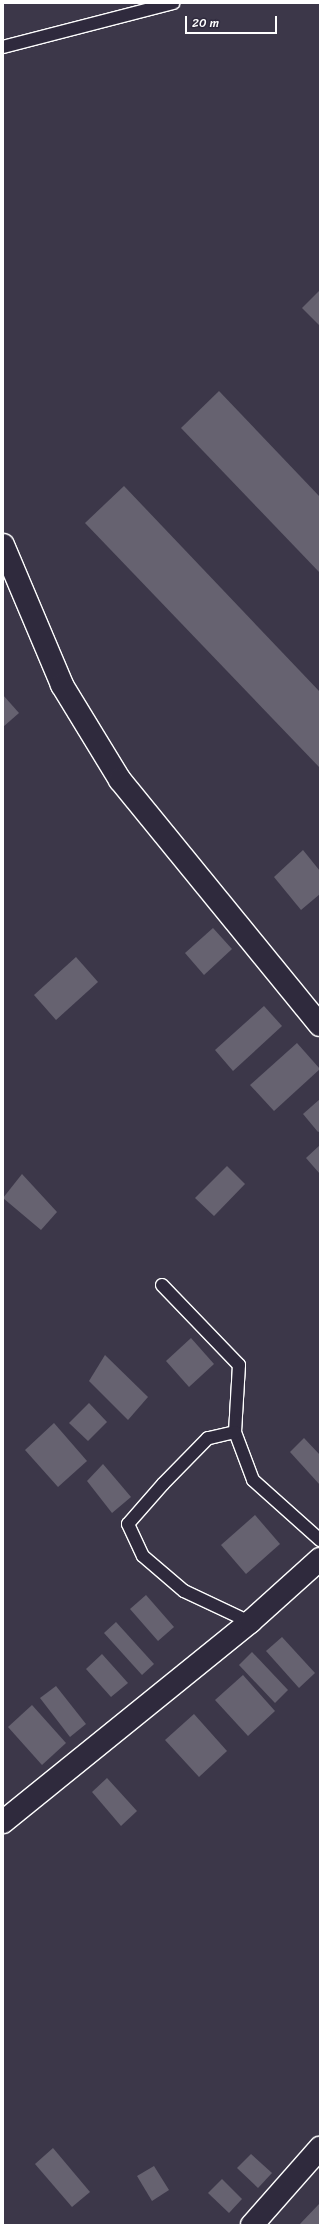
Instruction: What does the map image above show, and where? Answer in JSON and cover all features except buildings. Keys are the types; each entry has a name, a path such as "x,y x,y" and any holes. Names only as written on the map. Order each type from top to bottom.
{"street":[{"path":"3,545 62,685 120,780 320,1025"},
{"path":"3,1822 250,1622 320,1559"},
{"path":"252,2225 320,2148"}],"lane":[{"path":"3,47 173,3"},
{"path":"162,1285 239,1364 235,1432 253,1480 320,1540"},
{"path":"235,1432 208,1438 163,1484 128,1524 143,1556 184,1591 250,1622"}]}
